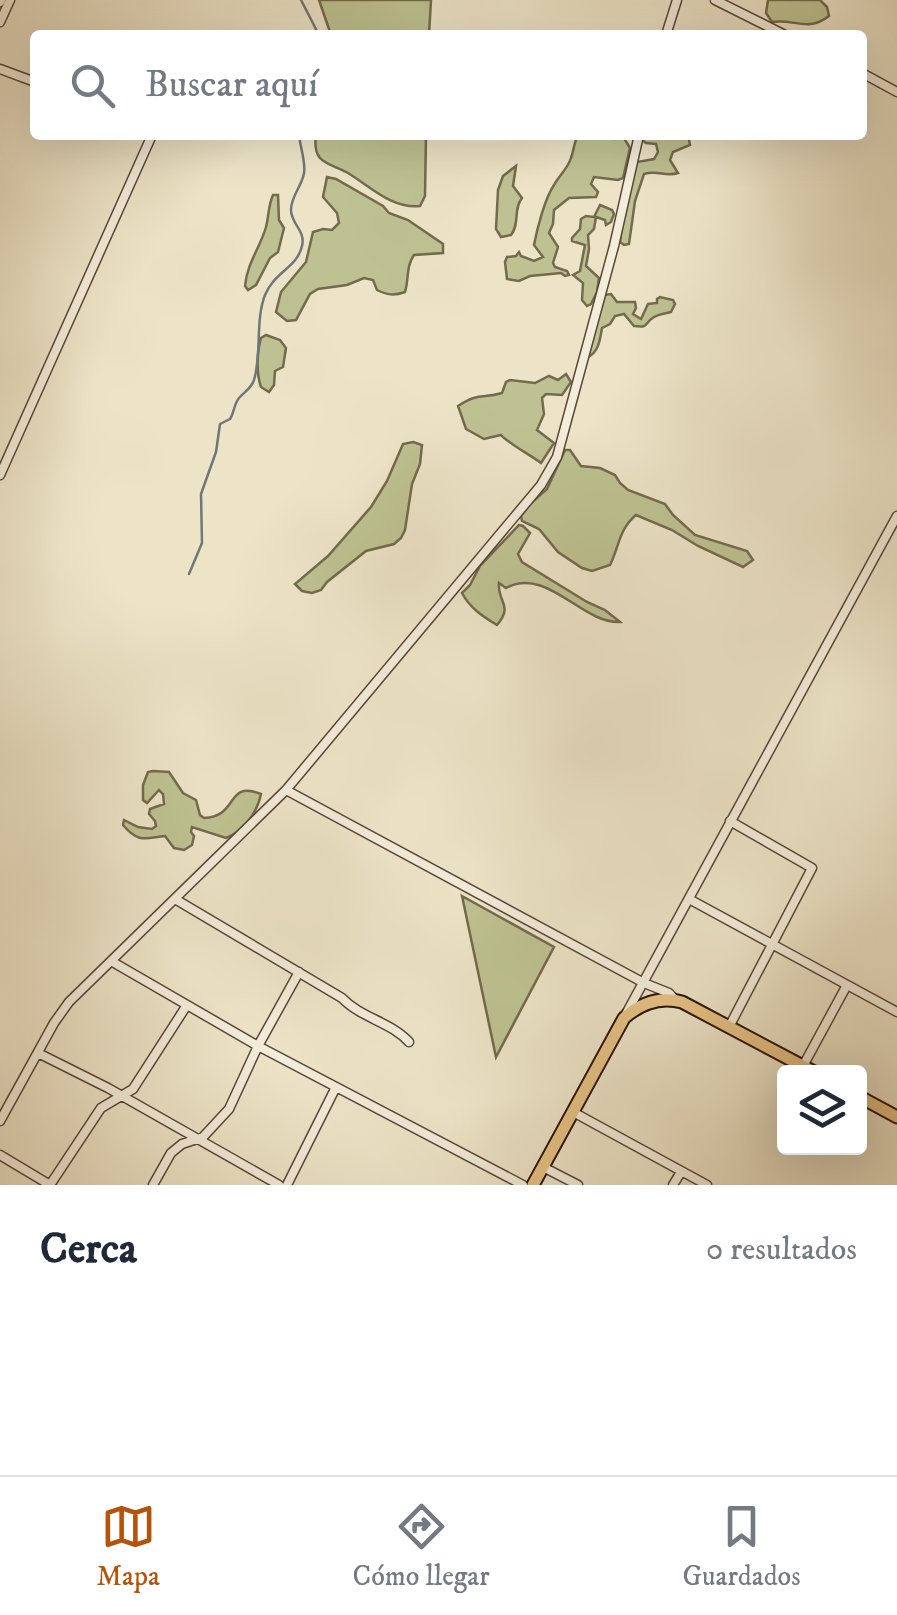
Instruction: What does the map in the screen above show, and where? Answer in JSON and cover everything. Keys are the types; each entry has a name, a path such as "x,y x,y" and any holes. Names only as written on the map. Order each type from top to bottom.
{"highway":[{"path":"533,1185 624,1018 634,1009 669,999 676,1001 800,1065"},
{"path":"867,1101 897,1117"}],"street":[{"path":"0,22 10,0"},
{"path":"668,30 677,0"},
{"path":"715,0 775,30"},
{"path":"0,69 30,80"},
{"path":"867,77 897,92"},
{"path":"0,475 150,140"},
{"path":"0,1121 69,1002 286,790 542,486 557,457 614,246 638,140"},
{"path":"624,1018 897,516"},
{"path":"286,790 669,993 676,1001"},
{"path":"728,1027 812,868 730,821"},
{"path":"175,898 409,1042"},
{"path":"688,899 897,1012"},
{"path":"111,961 258,1046 523,1185"},
{"path":"154,1185 171,1153 182,1144 204,1137 228,1109 299,972"},
{"path":"810,1065 847,984"},
{"path":"0,1155 50,1185 101,1108 133,1090 187,1005"},
{"path":"401,1034 414,1032"},
{"path":"38,1053 280,1185"},
{"path":"288,1185 336,1087"},
{"path":"0,1094 10,1103"},
{"path":"573,1112 707,1185"},
{"path":"544,1166 578,1185"},
{"path":"673,1185 682,1172"}],"green space":[{"path":"319,0 431,0 429,30 329,30"},
{"path":"768,0 820,0 829,16 814,24 772,22 766,13"},
{"path":"316,140 426,140 425,196 420,206 391,201 323,160 316,150"},
{"path":"577,140 625,140 630,148 623,178 594,177 591,184 598,192 596,197 569,198 554,210 549,233 558,247 553,263 569,275 507,279 507,257 519,252 534,261 543,257 534,245 539,222 551,191 570,162"},
{"path":"642,140 689,140 690,145 673,152 670,160 678,173 644,174 635,201 629,244 624,245 620,242 623,217 637,162 654,159 658,152 656,144"},
{"path":"516,166 513,186 522,198 514,231 501,237 496,229 498,190 503,176"},
{"path":"327,177 408,220 443,244 443,253 414,255 405,292 384,293 377,290 373,280 364,278 318,289 310,294 296,320 287,321 276,312 281,292 306,262 313,232 332,230 339,223 337,213 323,197"},
{"path":"273,195 278,195 279,220 284,228 278,252 270,258 256,285 248,290 246,278 266,227"},
{"path":"600,205 614,214 606,225 605,220 596,217 594,229 588,235 586,266 599,278 597,292 587,306 582,300 583,283 573,275 580,271 585,245 572,238 580,229 581,219 594,217"},
{"path":"611,294 617,302 635,302 633,314 641,319 648,304 657,303 660,297 675,304 671,312 642,326 634,326 624,314 615,316 602,328 597,349 588,357 603,299"},
{"path":"266,335 280,340 286,348 283,367 275,371 269,392 261,387 258,369 261,338"},
{"path":"566,374 571,382 562,395 546,394 542,398 544,414 537,430 554,443 541,463 501,435 484,439 466,429 458,406 465,402 502,393 510,380 535,383 549,376 558,380"},
{"path":"403,444 422,445 420,464 401,538 394,544 366,551 321,590 302,591 295,584 328,556 371,507"},
{"path":"565,450 570,450 581,466 600,468 615,475 628,490 665,504 695,535 747,551 753,560 743,567 636,515 623,532 610,565 592,571 582,568 558,552 539,529 522,521 521,516 547,489"},
{"path":"519,525 530,533 518,554 522,562 620,622 592,614 536,584 521,583 506,588 499,583 505,608 497,625 481,615 462,593 480,566"},
{"path":"148,772 169,772 183,793 196,800 204,818 223,811 242,792 261,794 249,820 233,835 226,838 192,827 192,845 184,850 174,848 165,836 138,837 123,825 124,820 138,827 156,826 150,809 164,804 163,794 159,790 147,803 143,800 143,785"},
{"path":"462,896 554,947 496,1057"}],"waterway":[{"path":"301,0 316,30"},
{"path":"189,574 202,543 201,494 216,452 220,424 230,419 237,400 254,380 265,295 274,280 296,260 302,246 291,210 304,173 300,140"}]}
